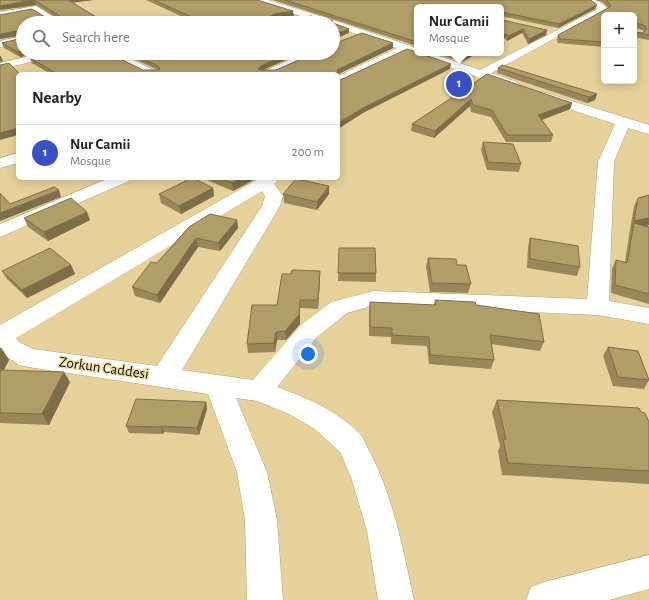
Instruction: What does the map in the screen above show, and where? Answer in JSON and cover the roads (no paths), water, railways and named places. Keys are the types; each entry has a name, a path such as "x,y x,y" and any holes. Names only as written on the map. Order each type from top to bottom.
{"main road":[{"path":"259,0 313,16"},
{"path":"481,74 581,22 604,8 592,0"},
{"path":"0,15 36,9 47,16"},
{"path":"581,22 596,26"},
{"path":"340,26 414,51"},
{"path":"545,30 560,33"},
{"path":"347,39 360,33"},
{"path":"0,44 16,41"},
{"path":"340,80 406,48"},
{"path":"427,56 649,130"},
{"path":"0,66 27,60"},
{"path":"124,60 150,72"},
{"path":"271,72 298,60"},
{"path":"598,307 606,162 623,122"},
{"path":"0,163 16,159"},
{"path":"0,231 117,180"},
{"path":"0,335 268,180 274,196 271,206 164,377"},
{"path":"259,391 309,331 339,307 374,298 598,307 649,316"},
{"name":"Zorkun Caddesi","path":"0,335 10,348 28,358 259,391 298,406 325,420 350,443 366,476 383,531 396,600"},
{"path":"217,384 252,472 261,520 265,600"},
{"path":"544,600 649,572"}],"place":[{"name":"Nur Camii","path":"459,84"}]}
